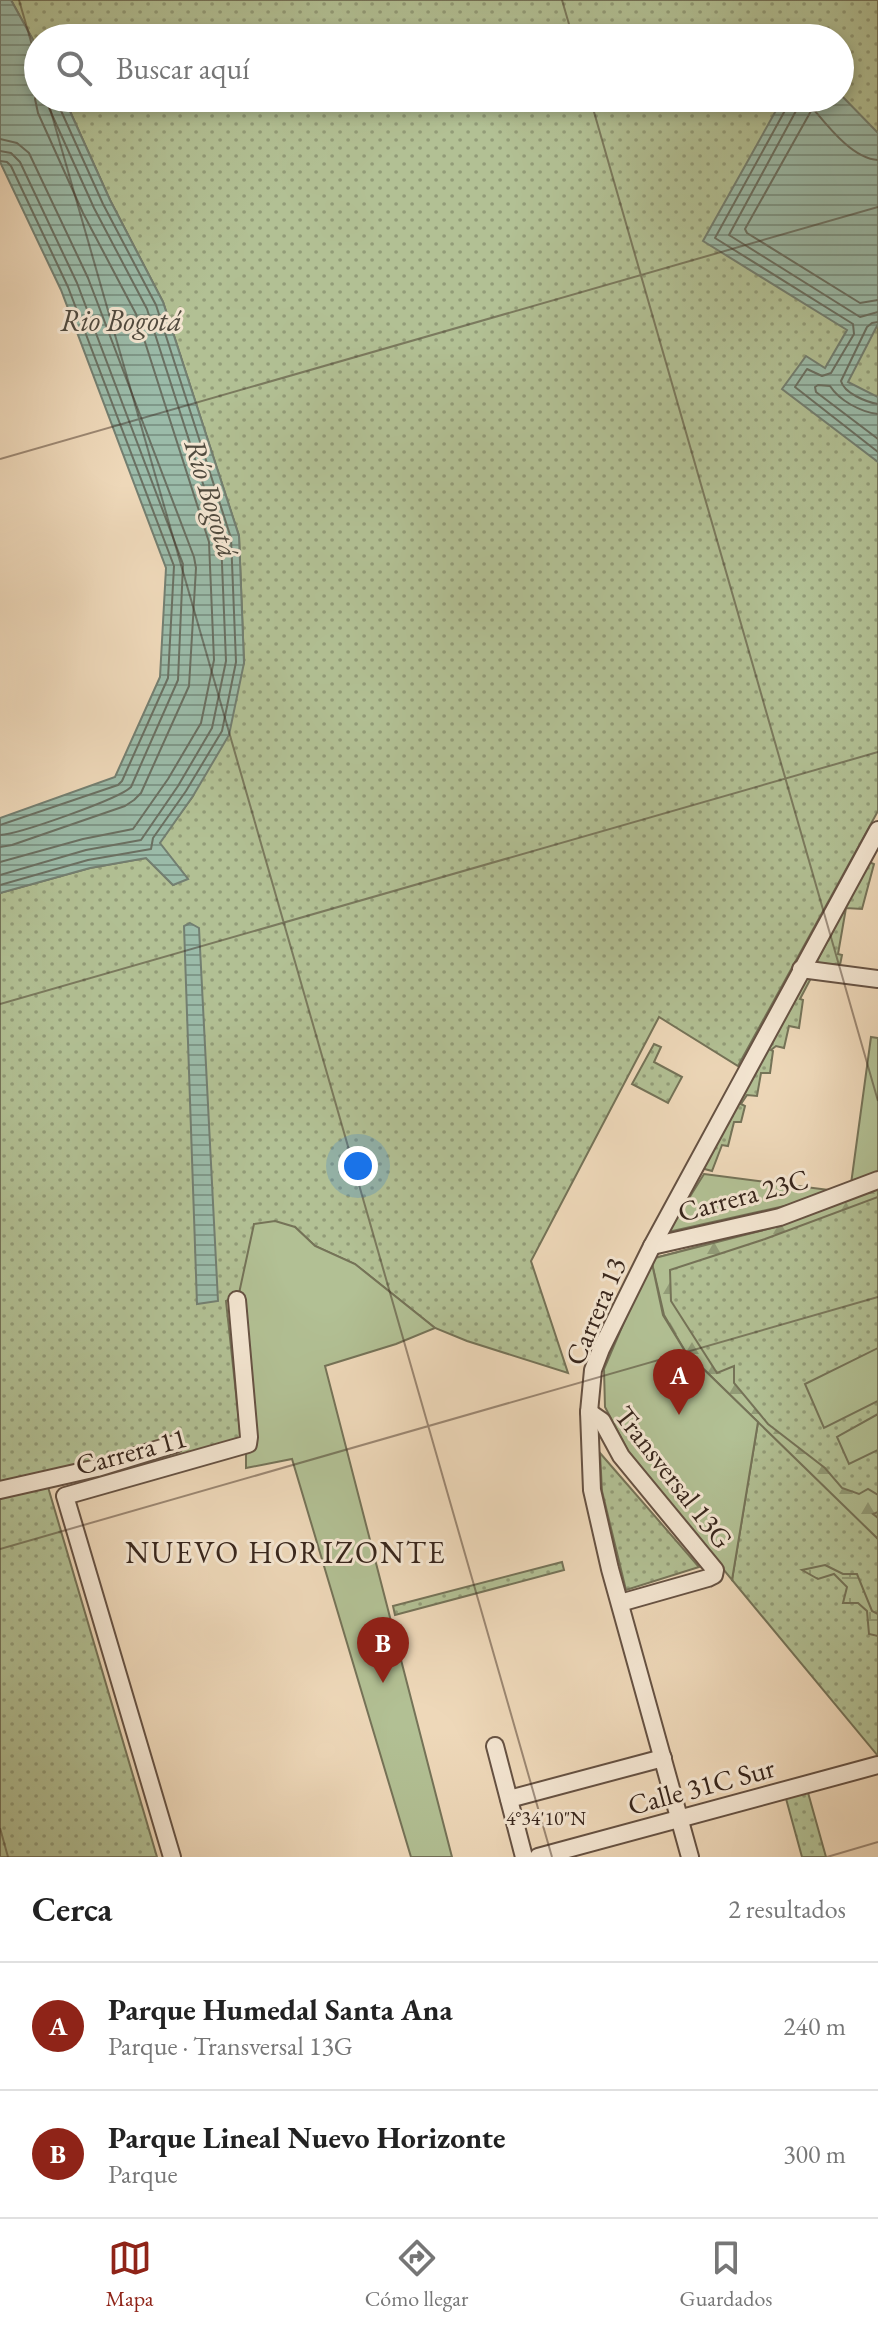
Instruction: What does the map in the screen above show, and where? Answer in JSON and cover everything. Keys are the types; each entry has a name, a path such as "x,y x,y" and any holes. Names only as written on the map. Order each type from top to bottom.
{"street":[{"name":"Carrera 13","path":"690,1857 602,1540 592,1490 589,1412 593,1370 652,1246 801,969 870,859 878,830"},
{"path":"801,969 878,979"},
{"name":"Carrera 23C","path":"652,1246 780,1217 878,1180"},
{"name":"Carrera 11","path":"172,1857 65,1496 248,1444 237,1300"},
{"name":"Transversal 13G","path":"589,1412 602,1421 621,1456 715,1570 714,1575 620,1603"},
{"path":"590,1447 612,1439"},
{"path":"0,1490 97,1468 175,1444"},
{"path":"495,1746 524,1857"},
{"path":"509,1799 663,1758"},
{"name":"Calle 31C Sur","path":"538,1857 878,1765"}],"green space":[{"path":"11,0 878,0 878,811 738,1066 659,1017 531,1261 568,1373 435,1328 355,1264 315,1246 295,1227 238,1298 226,1301 241,1440 48,1487 157,1857 0,1857 0,893 90,868 146,858 173,885 187,878 159,843 193,796 244,663 239,536 163,302 110,200 70,112 854,112 854,24 24,24"},
{"path":"869,862 874,864 862,909 846,908 838,954 842,955 840,965 816,963"},
{"path":"806,978 810,980 800,999 803,1000 799,1028 789,1026 784,1048 776,1046 771,1050 770,1073 761,1073 757,1096 747,1095 741,1104 745,1106 741,1122 734,1122 728,1146 722,1145 712,1171 701,1168"},
{"path":"871,1037 878,1038 878,1174 851,1184"},
{"path":"654,1044 661,1047 654,1062 682,1077 668,1103 632,1084"},
{"path":"704,1174 829,1190 789,1205 668,1232"},
{"path":"878,1189 878,1756 732,1580 758,1422 685,1351 651,1259 779,1226"},
{"path":"878,1189 878,1197 670,1270 671,1301 717,1373 734,1366 734,1383 768,1424 825,1468 842,1488 859,1494 868,1489 878,1495 878,1512 873,1514 878,1518 878,1539 685,1351 664,1315 651,1259 779,1226"},
{"path":"275,1221 295,1227 315,1246 355,1264 435,1328 325,1366 452,1857 411,1857 292,1459 246,1468 246,1454 255,1447 250,1363 238,1298 254,1224"},
{"path":"651,1259 663,1315 685,1351 758,1422 732,1580 630,1455 605,1407 604,1369"},
{"path":"878,1348 878,1401 824,1428 805,1384"},
{"path":"878,1414 878,1450 849,1464 837,1437"},
{"path":"600,1453 699,1567 626,1590 602,1491"},
{"path":"562,1562 564,1570 395,1615 393,1606"},
{"path":"825,1565 843,1574 857,1574 872,1611 878,1614 878,1636 869,1634 867,1611 858,1603 843,1603 847,1587 834,1574 818,1579 802,1570"},
{"path":"807,1789 826,1857 802,1857 785,1795"}],"water":[{"name":"Rio Bogotá","path":"0,0 11,0 24,24 24,112 70,112 110,200 163,302 239,536 244,663 229,735 193,796 160,843 188,879 173,885 146,858 90,868 0,893 0,818 115,777 160,677 166,568 61,290 0,162"},
{"path":"854,108 878,133 878,324 848,382 878,397 878,462 782,389 806,356 825,368 847,330 703,241 775,112 854,112"},
{"path":"190,923 199,928 218,1301 197,1304 184,926"}],"place":[{"name":"Parque Humedal Santa Ana","path":"679,1415"},
{"name":"Parque Lineal Nuevo Horizonte","path":"383,1683"}],"district":[{"name":"NUEVO HORIZONTE","path":"286,1552"}],"water label":[{"name":"Río Bogotá","path":"212,498"}]}
